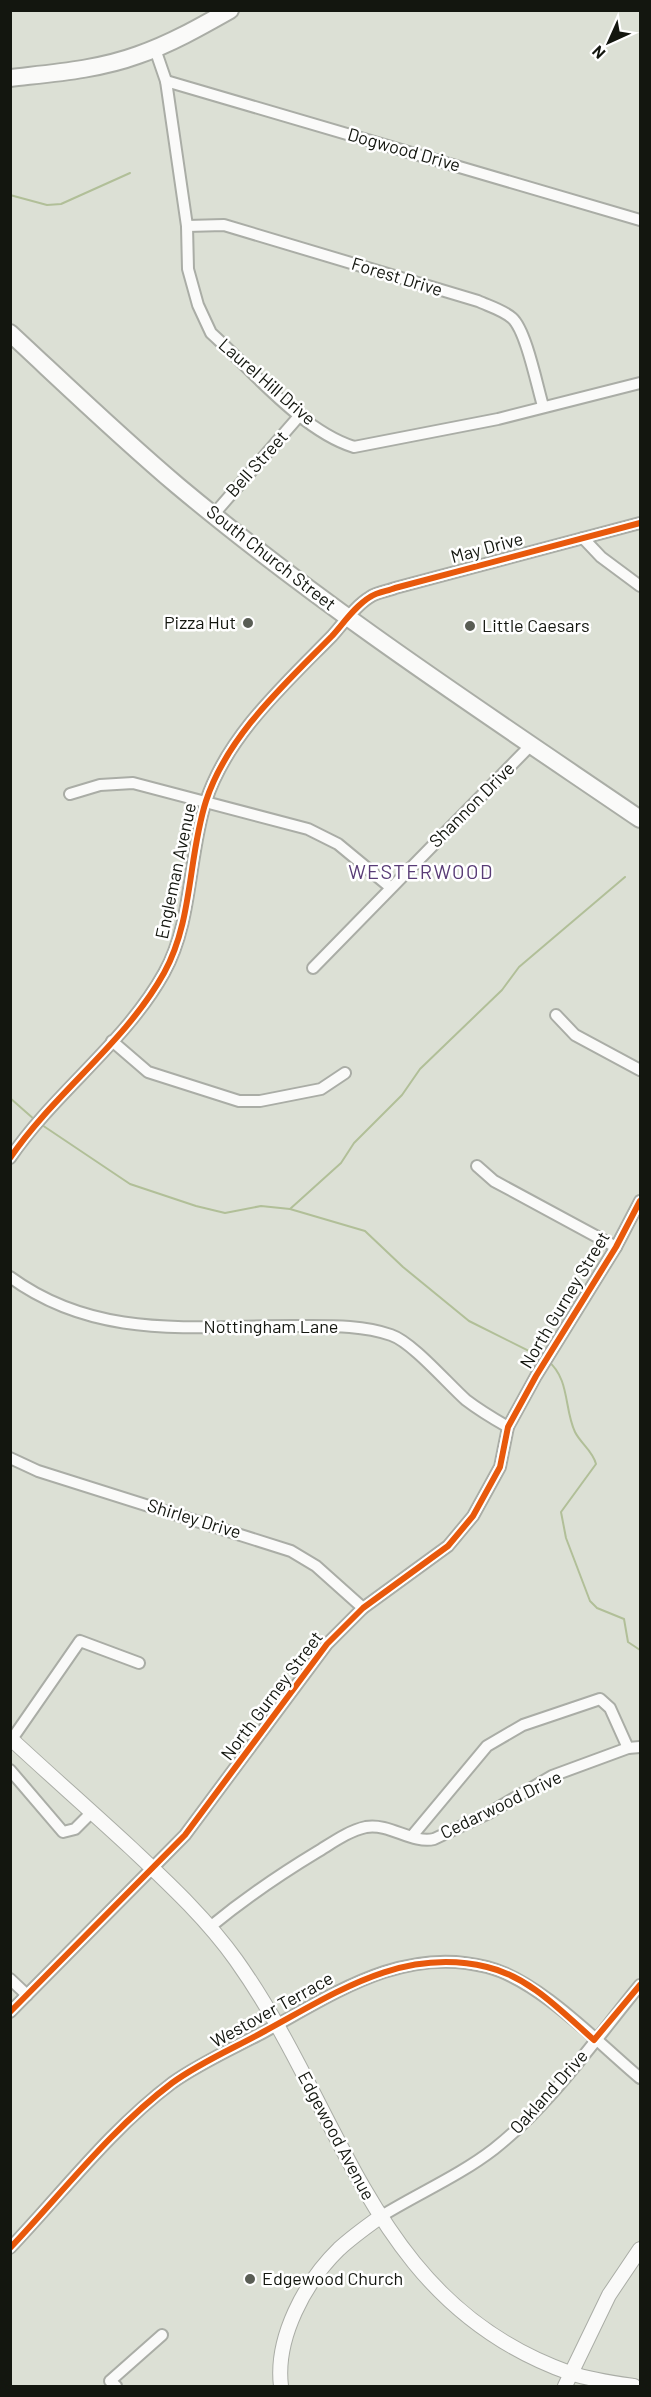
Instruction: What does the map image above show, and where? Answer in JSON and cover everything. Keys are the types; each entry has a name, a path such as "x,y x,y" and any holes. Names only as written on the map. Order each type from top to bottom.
{"main road":[{"path":"10,78 96,66 155,49 230,10"},
{"name":"South Church Street","path":"10,333 104,420 214,514 349,618 640,819"}],"street":[{"name":"Laurel Hill Drive","path":"155,49 166,81 187,226 188,269 204,322 211,333 300,415 344,444 354,447 498,419 543,406 640,384"},
{"name":"Dogwood Drive","path":"166,81 640,220"},
{"name":"Forest Drive","path":"187,226 224,225 478,301 505,313 513,318 523,334 543,406"},
{"name":"Bell Street","path":"214,514 300,415"},
{"name":"May Drive","path":"349,618 370,597 395,588 640,523"},
{"path":"583,538 601,557 640,586"},
{"name":"Engleman Avenue","path":"10,1158 46,1110 112,1041 150,995 176,947 206,801 221,769 245,732 349,618"},
{"name":"Shannon Drive","path":"313,968 531,745"},
{"path":"70,795 100,785 133,783 308,829 338,844 390,887"},
{"path":"556,1015 566,1029 575,1035 640,1070"},
{"path":"112,1041 148,1072 239,1101 260,1101 321,1089 345,1073"},
{"path":"477,1166 494,1181 616,1246"},
{"name":"North Gurney Street","path":"10,2012 153,1869 202,1816 327,1644 363,1608 434,1557 467,1524 500,1467 508,1427 536,1376 616,1246 640,1201"},
{"name":"Nottingham Lane","path":"10,1276 46,1300 74,1312 140,1326 346,1326 392,1335 409,1347 468,1401 508,1427"},
{"name":"Shirley Drive","path":"10,1458 38,1471 291,1551 316,1566 363,1608"},
{"path":"11,1738 80,1641 139,1663"},
{"path":"412,1836 487,1746 523,1725 600,1699 610,1708 628,1748"},
{"name":"Edgewood Avenue","path":"11,1738 153,1869 210,1927 253,1984 380,2217 409,2259 464,2315 567,2380 634,2386"},
{"name":"Cedarwood Drive","path":"210,1927 253,1892 345,1835 366,1827 380,1827 425,1841 442,1836 489,1813 552,1776 628,1748 640,1747"},
{"path":"10,1770 59,1830 63,1832 75,1829 92,1812"},
{"name":"Westover Terrace","path":"10,2248 129,2120 174,2082 360,1980 408,1964 447,1961 488,1967 528,1984 640,2078"},
{"path":"10,1979 27,1995"},
{"name":"Oakland Drive","path":"380,2217 465,2169 503,2142 535,2112 640,1985"},
{"path":"281,2386 281,2367 289,2325 314,2279 338,2250 380,2217"},
{"path":"567,2380 609,2295 640,2249"},
{"path":"116,2386 110,2381 162,2335"}],"waterway":[{"path":"10,195 47,205 61,204 130,173"},
{"path":"290,1209 341,1163 354,1143 402,1095 420,1069 502,990 519,967 625,877"},
{"path":"10,1098 35,1120"},
{"path":"42,1125 130,1184 196,1206 225,1213 261,1206 290,1209 365,1231 403,1267 469,1321 543,1358"},
{"path":"548,1361 560,1376 575,1432 596,1464 561,1512 566,1538 590,1601 597,1608 624,1619 628,1642 640,1650"}],"cycle path":[{"path":"10,1158 48,1111 130,1022 164,973 180,932 200,822 216,777 228,755 259,712 354,610 373,595 395,588 640,523"},
{"path":"10,2012 185,1835 327,1644 363,1608 448,1546 473,1516 500,1467 508,1427 536,1376 616,1247 640,1201"},
{"path":"10,2248 128,2120 172,2083 205,2062 370,1977 397,1968 426,1963 456,1962 487,1967 503,1972 531,1987 594,2040 640,1985"}],"place":[{"name":"Pizza Hut","path":"248,623"},
{"name":"Little Caesars","path":"470,626"},
{"name":"Edgewood Church","path":"250,2279"}],"district":[{"name":"WESTERWOOD","path":"421,872"}]}
